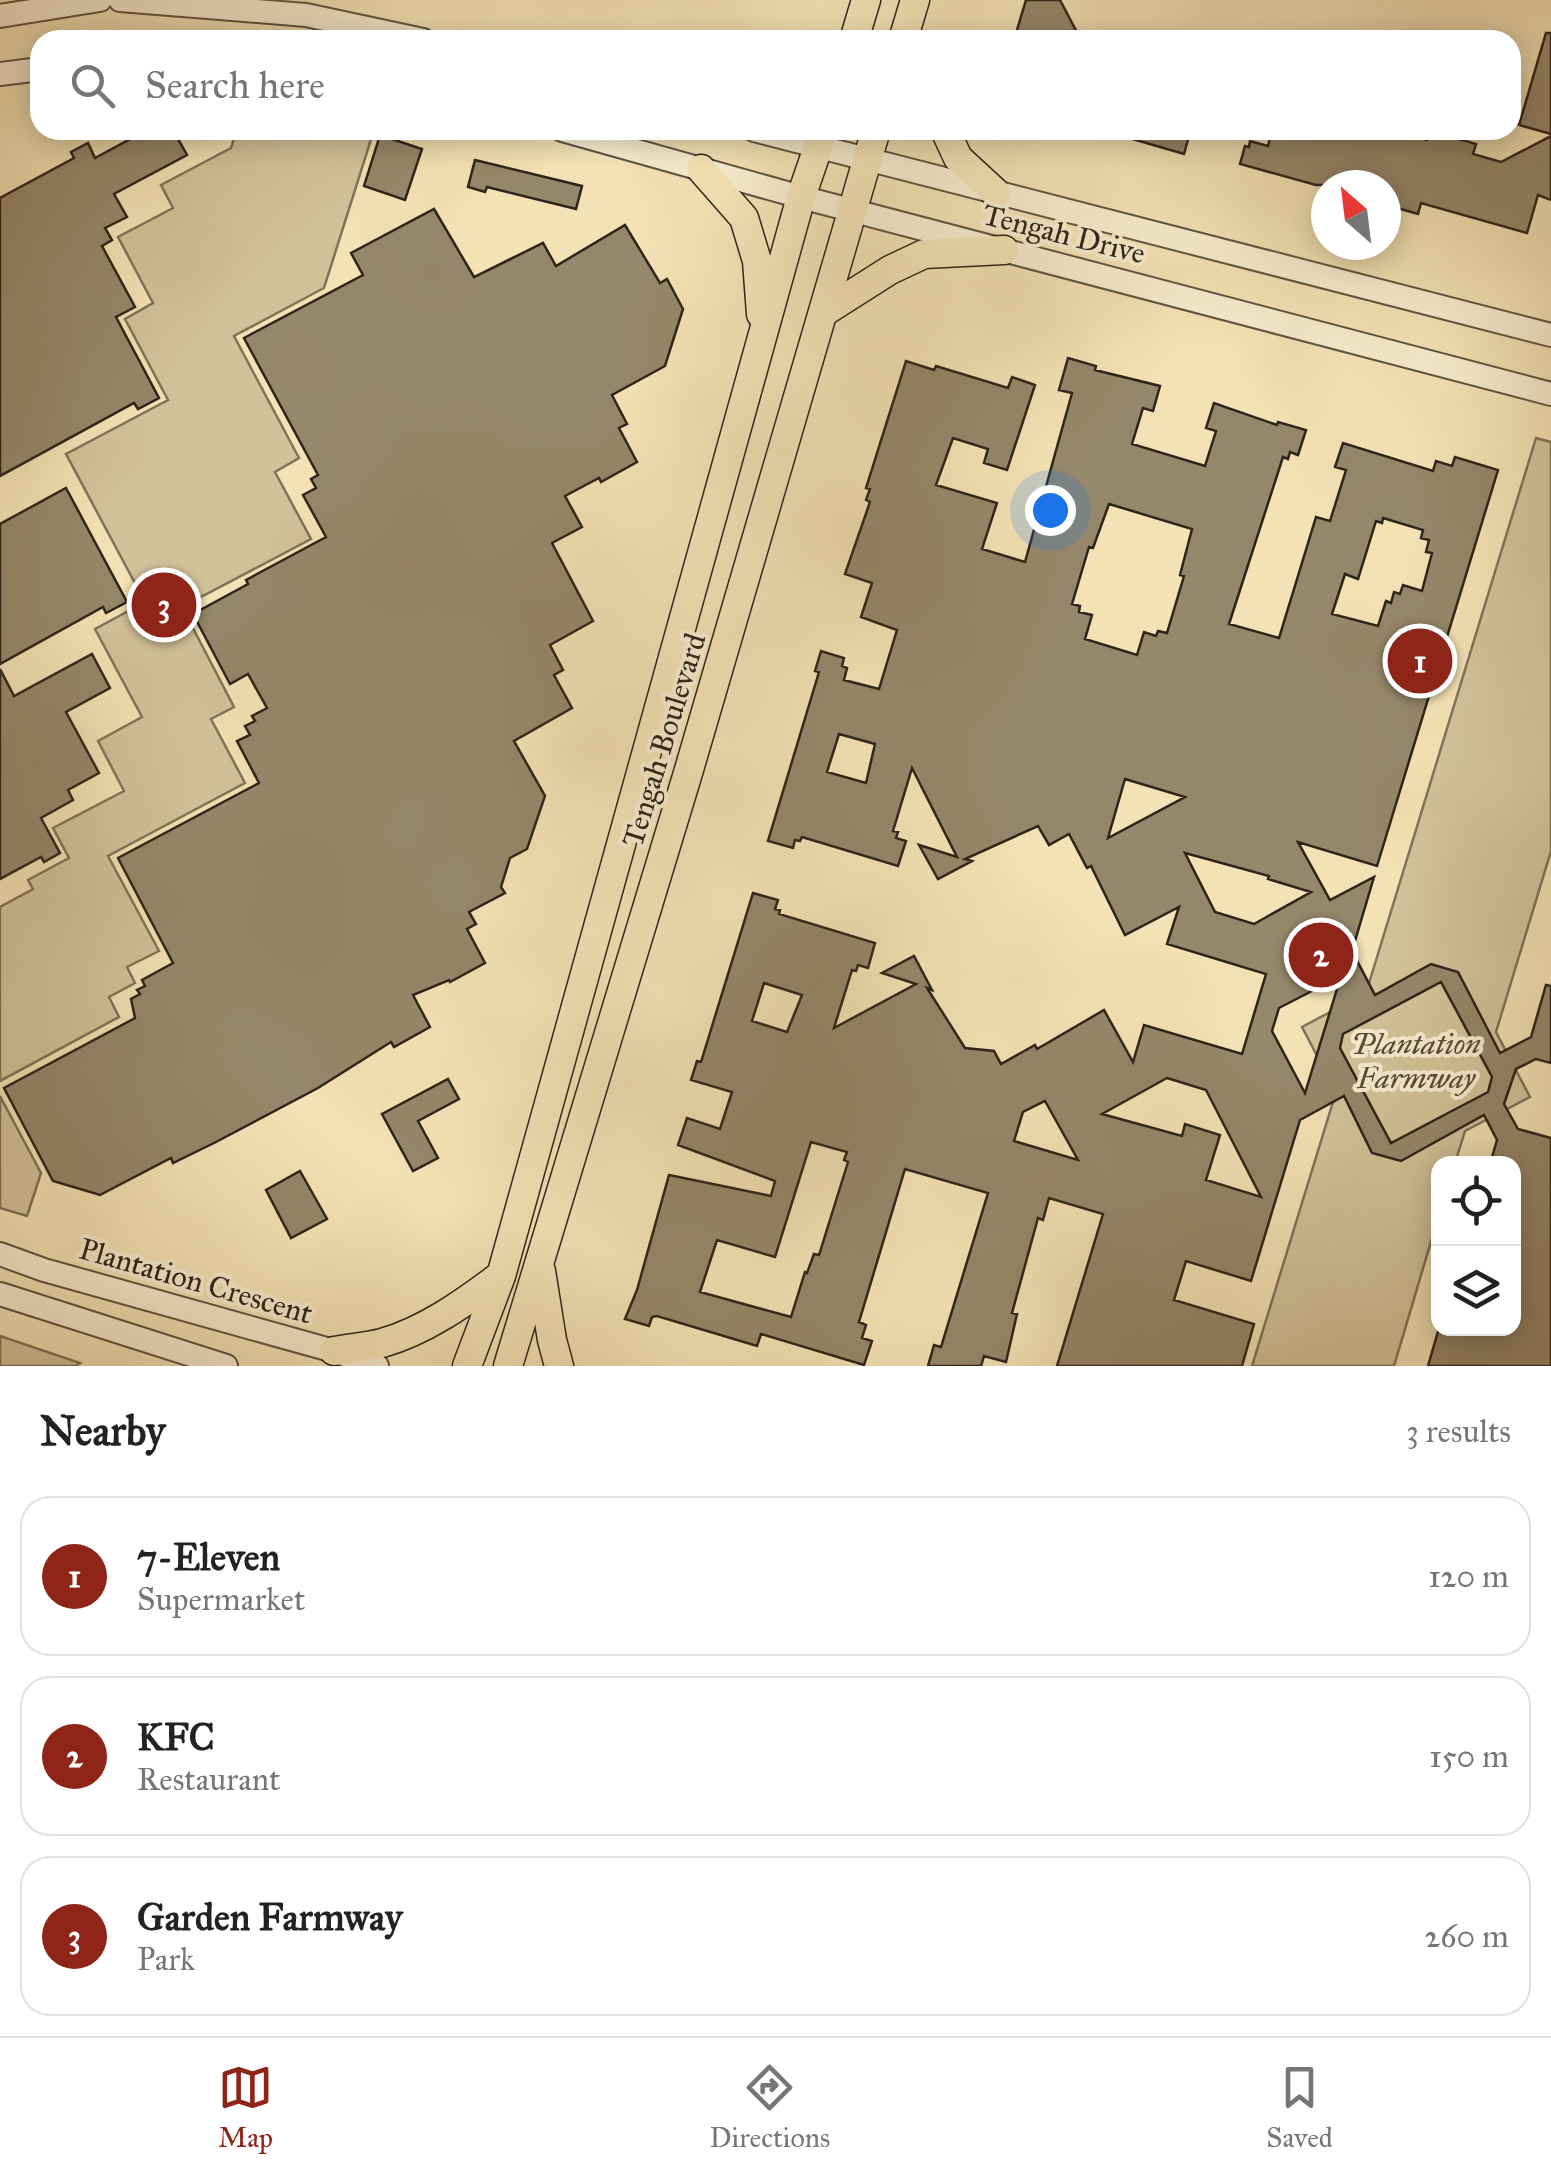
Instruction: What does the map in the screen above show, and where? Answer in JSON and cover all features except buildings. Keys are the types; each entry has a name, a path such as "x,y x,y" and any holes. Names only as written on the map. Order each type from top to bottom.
{"main road":[{"path":"855,30 866,0"},
{"path":"905,30 913,6"},
{"name":"Tengah Boulevard","path":"467,1366 501,1276 821,140"},
{"name":"Tengah Boulevard","path":"508,1366 873,140"},
{"path":"949,140 958,158 996,193"},
{"path":"701,169 744,218 757,261 763,336"},
{"path":"824,312 890,270 924,254 1004,250"},
{"path":"540,1265 560,1366"},
{"path":"334,1351 383,1342 414,1329 458,1308 501,1276"}],"street":[{"path":"0,16 100,0"},
{"path":"120,0 306,15 376,30"},
{"path":"0,74 30,70"},
{"name":"Tengah Drive","path":"598,140 802,198 1551,394"},
{"name":"Tengah Drive","path":"823,140 866,160 1551,335"},
{"name":"Plantation Crescent","path":"0,1254 376,1366"},
{"path":"0,1294 226,1366"}],"green space":[{"path":"234,140 371,140 324,288 234,336 299,458 275,472 311,539 182,607 234,707 211,719 245,783 108,856 159,951 127,967 135,983 109,997 119,1017 0,1081 0,907 33,889 28,880 69,858 53,828 124,791 98,741 142,717 95,629 145,602 66,454 168,400 125,319 153,303 118,237 173,208 161,185 231,148"},
{"name":"Plantation Farmway","path":"1536,438 1551,442 1551,851 1496,1032 1530,1097 1465,1131 1457,1156 1431,1156 1431,1242 1394,1366 1252,1366 1336,1092 1302,1027 1366,993"},
{"path":"0,1096 41,1173 27,1216 0,1208"},
{"path":"0,1336 80,1363 0,1366"}],"place":[{"name":"Garden Farmway","path":"164,605"},
{"name":"7-Eleven","path":"1420,661"},
{"name":"KFC","path":"1321,955"}]}
